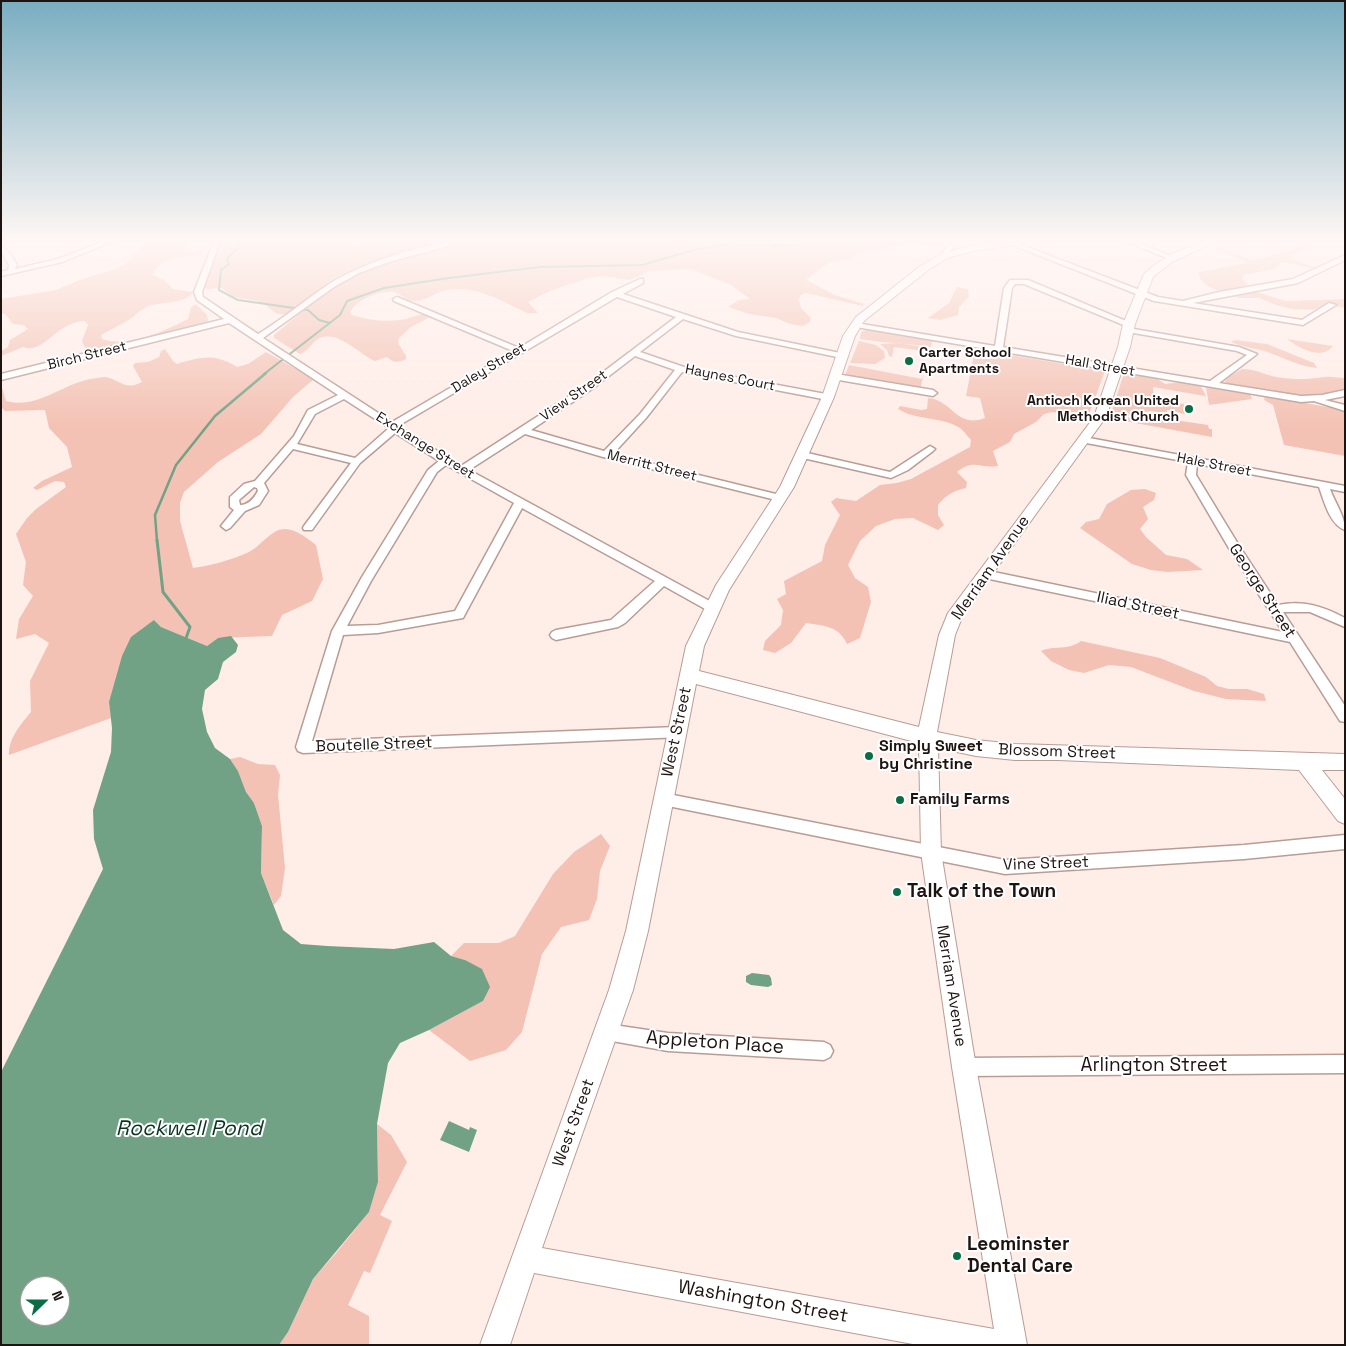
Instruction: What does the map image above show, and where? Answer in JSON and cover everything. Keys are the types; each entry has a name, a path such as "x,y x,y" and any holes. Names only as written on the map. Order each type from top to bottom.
{"street":[{"name":"Exchange Street","path":"206,304 445,460 712,608"},
{"path":"257,338 306,304"},
{"path":"408,304 519,351"},
{"name":"Daley Street","path":"308,528 357,461 393,427 598,304"},
{"path":"643,304 743,335 842,356"},
{"name":"West Street","path":"495,1345 524,1256 607,1033 633,947 696,646 712,608 780,498 803,454 836,377 849,336 856,326 878,304"},
{"path":"999,349 1006,304"},
{"path":"1075,304 1128,327 1239,348 1253,354 1210,386"},
{"name":"Merriam Avenue","path":"1012,1345 964,1067 932,852 928,728 947,635 956,614 1100,417 1124,348 1128,327 1136,304"},
{"path":"1181,304 1304,323 1332,305"},
{"name":"View Street","path":"462,470 524,432 589,387 681,317"},
{"name":"Birch Street","path":"1,377 231,320"},
{"name":"Hall Street","path":"856,326 1116,368 1210,386 1313,400 1345,394"},
{"name":"Haynes Court","path":"633,353 680,369 828,397"},
{"path":"606,455 642,416 680,369"},
{"path":"836,377 933,393"},
{"path":"241,509 235,507 234,499 248,486 258,484 291,446 304,428 311,412 345,395"},
{"path":"1313,400 1345,408"},
{"name":"Merritt Street","path":"524,432 606,455 780,498"},
{"name":"Hale Street","path":"1084,440 1345,489"},
{"path":"291,446 357,461"},
{"path":"803,454 891,475 906,468 930,449"},
{"name":"Boutelle Street","path":"445,460 433,470 366,580 338,631 303,747 677,732"},
{"name":"George Street","path":"1193,460 1191,475 1274,610 1345,716"},
{"path":"226,526 241,509 251,506 263,493 263,488 258,484"},
{"path":"1324,486 1334,513 1345,527"},
{"path":"338,631 378,629 459,615 520,502"},
{"name":"Iliad Street","path":"984,574 1292,638"},
{"path":"556,635 614,624 621,620 663,582"},
{"path":"1274,610 1304,605 1345,623"},
{"name":"Blossom Street","path":"689,675 929,738 976,748 1015,752 1076,752 1304,762 1345,762"},
{"path":"1304,762 1345,815"},
{"name":"Vine Street","path":"663,799 1005,867 1244,852 1345,842"},
{"name":"Appleton Place","path":"607,1033 668,1042 824,1051"},
{"name":"Arlington Street","path":"964,1067 1345,1064"},
{"name":"Washington Street","path":"524,1256 542,1262 1002,1345"}],"shaded area":[{"path":"1,304 156,304 147,307 129,320 101,335 102,339 112,341 135,340 157,333 188,319 191,307 196,304 207,315 208,321 90,352 86,350 82,341 88,325 85,321 75,322 66,326 38,346 31,348 23,347 1,356 1,351 8,347 10,340 28,329 24,325 13,324 5,314 1,313"},
{"path":"262,304 301,304 284,314 276,313"},
{"path":"312,304 357,304 350,312 352,315 382,321 394,321 427,313 430,317 411,327 399,338 398,343 406,359 398,362 387,357 375,361 333,337 318,339 300,354 274,338 274,335"},
{"path":"507,304 530,304 538,313 527,313"},
{"path":"733,304 800,304 801,308 811,318 810,322 803,326 790,324 776,318 749,314 728,307"},
{"path":"948,304 962,304 959,307 958,315 940,320 928,318"},
{"path":"1273,304 1345,304 1345,308 1328,304 1313,310 1292,309"},
{"path":"866,330 932,341 931,347 860,339 861,332"},
{"path":"1287,339 1333,346 1328,350 1316,353 1310,352"},
{"path":"1235,340 1267,344 1314,363 1317,368 1298,364 1265,351 1231,342"},
{"path":"859,341 876,345 884,351 885,358 875,364 850,363"},
{"path":"898,343 930,348 928,356 924,355 924,351 894,347 892,357 889,356 887,350 880,344"},
{"path":"165,349 177,364 201,358 214,358 237,367 248,364 266,352 314,379 293,397 261,434 218,462 184,492 180,503 180,521 193,568 207,566 243,555 275,532 289,529 298,532 316,545 323,579 312,601 282,615 272,636 218,638 207,646 161,627 154,620 109,702 111,718 9,755 13,738 31,712 30,681 49,643 35,634 16,639 19,619 33,596 23,585 26,562 16,534 36,509 66,487 64,482 55,481 37,490 33,488 42,481 72,467 67,447 49,428 45,410 5,411 1,407 1,384 6,401 17,403 37,400 76,383 98,378 111,378 127,385 136,384 142,382 133,366 135,363 148,362 159,357 161,351"},
{"path":"975,349 1105,371 1088,417 1052,412 1044,414 1036,422 1014,434 1010,442 993,451 998,466 973,465 957,472 967,482 966,488 950,494 938,505 938,515 944,525 938,530 913,518 895,519 876,526 860,541 848,565 855,578 868,587 871,602 860,638 847,644 836,630 806,623 791,643 775,653 763,650 765,641 781,625 783,610 777,599 786,594 784,581 822,561 825,545 840,515 831,502 836,498 856,501 880,485 911,479 970,447 971,440 960,428 953,424 905,413 898,409 900,406 921,410 927,409 928,398 936,400 967,420 985,418 980,398 966,396"},
{"path":"849,365 922,379 924,374 920,389 845,375"},
{"path":"1242,369 1289,379 1345,378 1345,390 1315,395 1301,395 1228,385 1225,381"},
{"path":"1124,373 1156,378 1165,384 1181,382 1200,385 1205,394 1207,405 1205,396 1153,387 1154,399 1174,405 1175,403 1184,404 1185,414 1167,410 1167,413 1150,411 1109,420"},
{"path":"1206,387 1250,393 1252,399 1209,405"},
{"path":"1265,396 1345,410 1345,456 1284,445 1273,405 1264,400"},
{"path":"1150,412 1167,414 1168,419 1208,425 1209,429 1212,429 1212,437 1119,420"},
{"path":"1145,489 1156,493 1154,500 1143,507 1148,519 1140,529 1166,555 1187,559 1203,570 1168,572 1151,570 1132,564 1080,528 1086,522 1099,519 1107,504 1131,490"},
{"path":"1081,641 1160,658 1206,677 1217,686 1229,689 1247,689 1264,694 1266,701 1226,699 1194,691 1131,667 1109,665 1084,673 1069,670 1051,661 1041,651 1071,646"},
{"path":"240,757 258,764 275,765 280,775 278,795 285,868 281,896 274,905 261,873 262,826 254,803 246,792 238,771 230,759"},
{"path":"601,834 610,846 600,871 597,899 589,920 561,927 542,954 522,1032 506,1050 470,1061 429,1030 483,1001 465,960 451,956 464,943 499,943 515,936 553,874 574,852"},
{"path":"377,1124 391,1135 407,1162 380,1215 392,1221 370,1273 364,1271 348,1305 369,1316 369,1345 279,1345 288,1332 313,1279 369,1212 378,1182"}],"water":[{"name":"Rockwell Pond","path":"154,620 161,627 207,646 218,638 231,636 238,645 236,652 223,662 218,679 205,690 202,709 207,732 215,748 230,759 238,771 246,792 254,803 262,826 261,873 283,930 301,944 394,949 434,942 451,956 465,960 482,969 490,987 483,1001 400,1043 388,1063 377,1124 378,1182 369,1212 313,1279 288,1332 279,1345 1,1345 1,1072 103,869 94,839 93,810 111,752 112,728 109,702 122,656 131,637"},
{"path":"752,973 769,975 772,985 768,987 751,985 746,982 746,976"},
{"path":"449,1121 469,1130 470,1127 477,1130 469,1152 440,1140"}],"waterway":[{"path":"265,304 308,310 319,320 330,323"},
{"path":"330,323 340,315 346,304"},
{"path":"264,374 330,323"},
{"path":"157,541 155,515 176,465 215,416 266,373"},
{"path":"157,540 163,592 190,627 185,641"}],"place":[{"name":"Carter School Apartments","path":"909,361"},
{"name":"Antioch Korean United Methodist Church","path":"1189,409"},
{"name":"Simply Sweet by Christine","path":"869,756"},
{"name":"Family Farms","path":"900,800"},
{"name":"Talk of the Town","path":"897,892"},
{"name":"Leominster Dental Care","path":"957,1256"}]}
